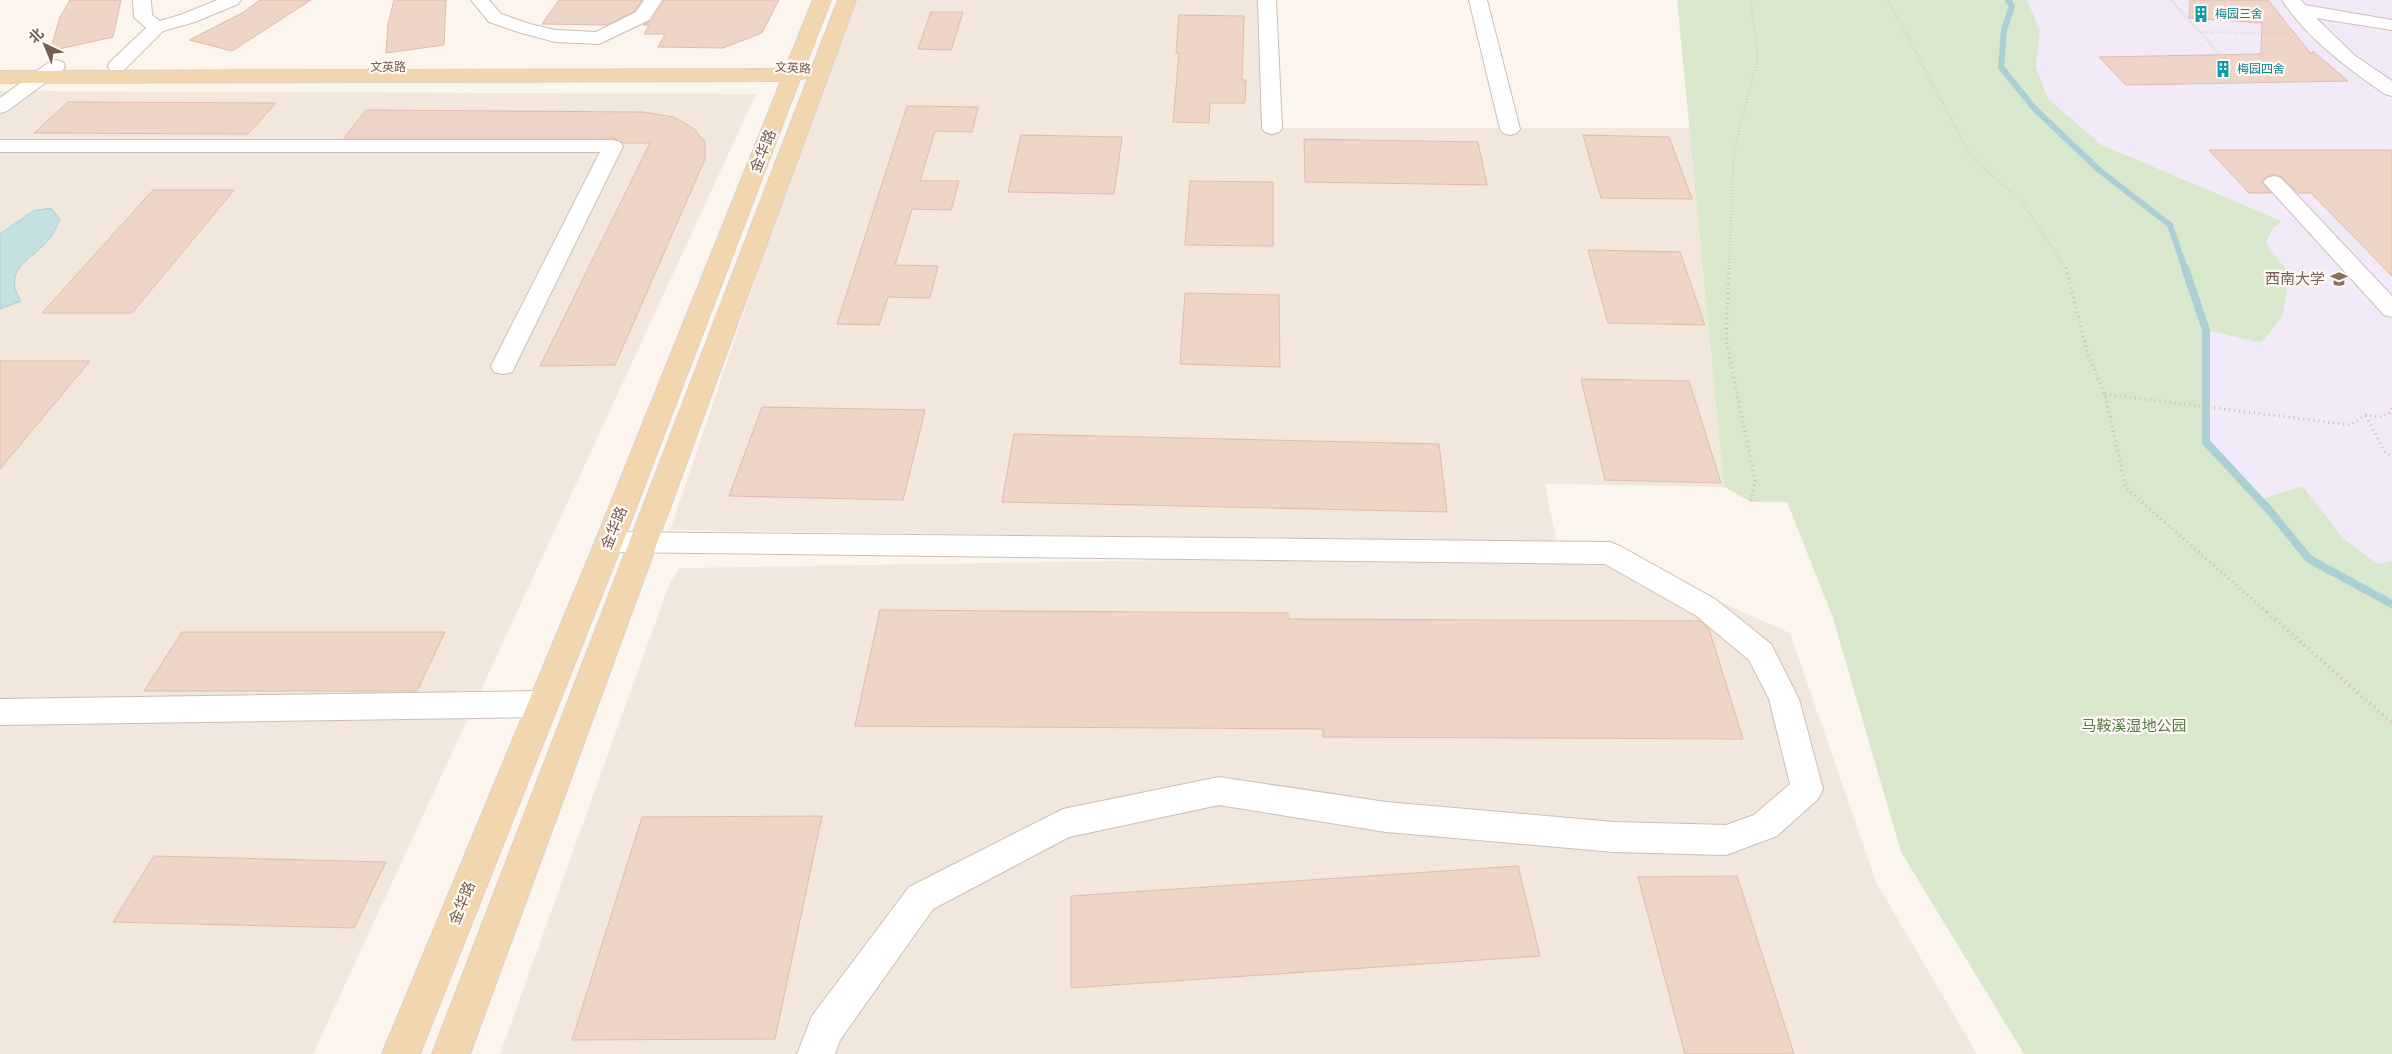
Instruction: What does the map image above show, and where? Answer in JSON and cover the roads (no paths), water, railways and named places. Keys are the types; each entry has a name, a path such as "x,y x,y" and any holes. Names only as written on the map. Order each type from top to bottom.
{"main road":[{"name":"金华路","path":"451,1054 644,542 804,70 822,0"},
{"name":"金华路","path":"401,1054 542,704 804,70 847,0"},
{"name":"文英路","path":"0,65 48,72 804,70"},
{"name":"文英路","path":"0,77 117,66 804,70"}],"street":[{"path":"142,0 143,16 157,27"},
{"path":"117,66 157,27 189,18 232,0"},
{"path":"480,0 495,18 524,28 555,36 599,38 643,16 653,0"},
{"path":"1267,0 1272,128"},
{"path":"1478,0 1510,129"},
{"path":"2295,4 2341,18 2392,25"},
{"path":"2295,4 2320,34 2347,59 2392,90"},
{"path":"0,107 48,72"},
{"path":"0,146 613,146 503,366"},
{"path":"2274,182 2392,310"},
{"path":"609,542 1610,553 1705,607 1760,652 1784,699 1807,789 1765,826 1726,840 1614,836 1386,817 1218,791 1063,824 920,898 824,1029 816,1054"},
{"path":"0,712 542,704"}],"water":[{"path":"51,208 60,219 54,232 44,245 22,264 17,272 15,280 16,289 21,301 0,309 0,234 33,211"}],"waterway":[{"path":"2008,0 2012,6 2004,30 2001,67 2034,108 2099,170 2170,225 2185,269"},
{"path":"2185,268 2206,330 2206,442 2270,511 2309,559 2392,604"}],"place":[{"name":"梅园三舍","path":"2201,14"},
{"name":"梅园四舍","path":"2223,69"},
{"name":"西南大学","path":"2339,279"}],"park label":[{"name":"马鞍溪湿地公园","path":"2134,726"}]}
